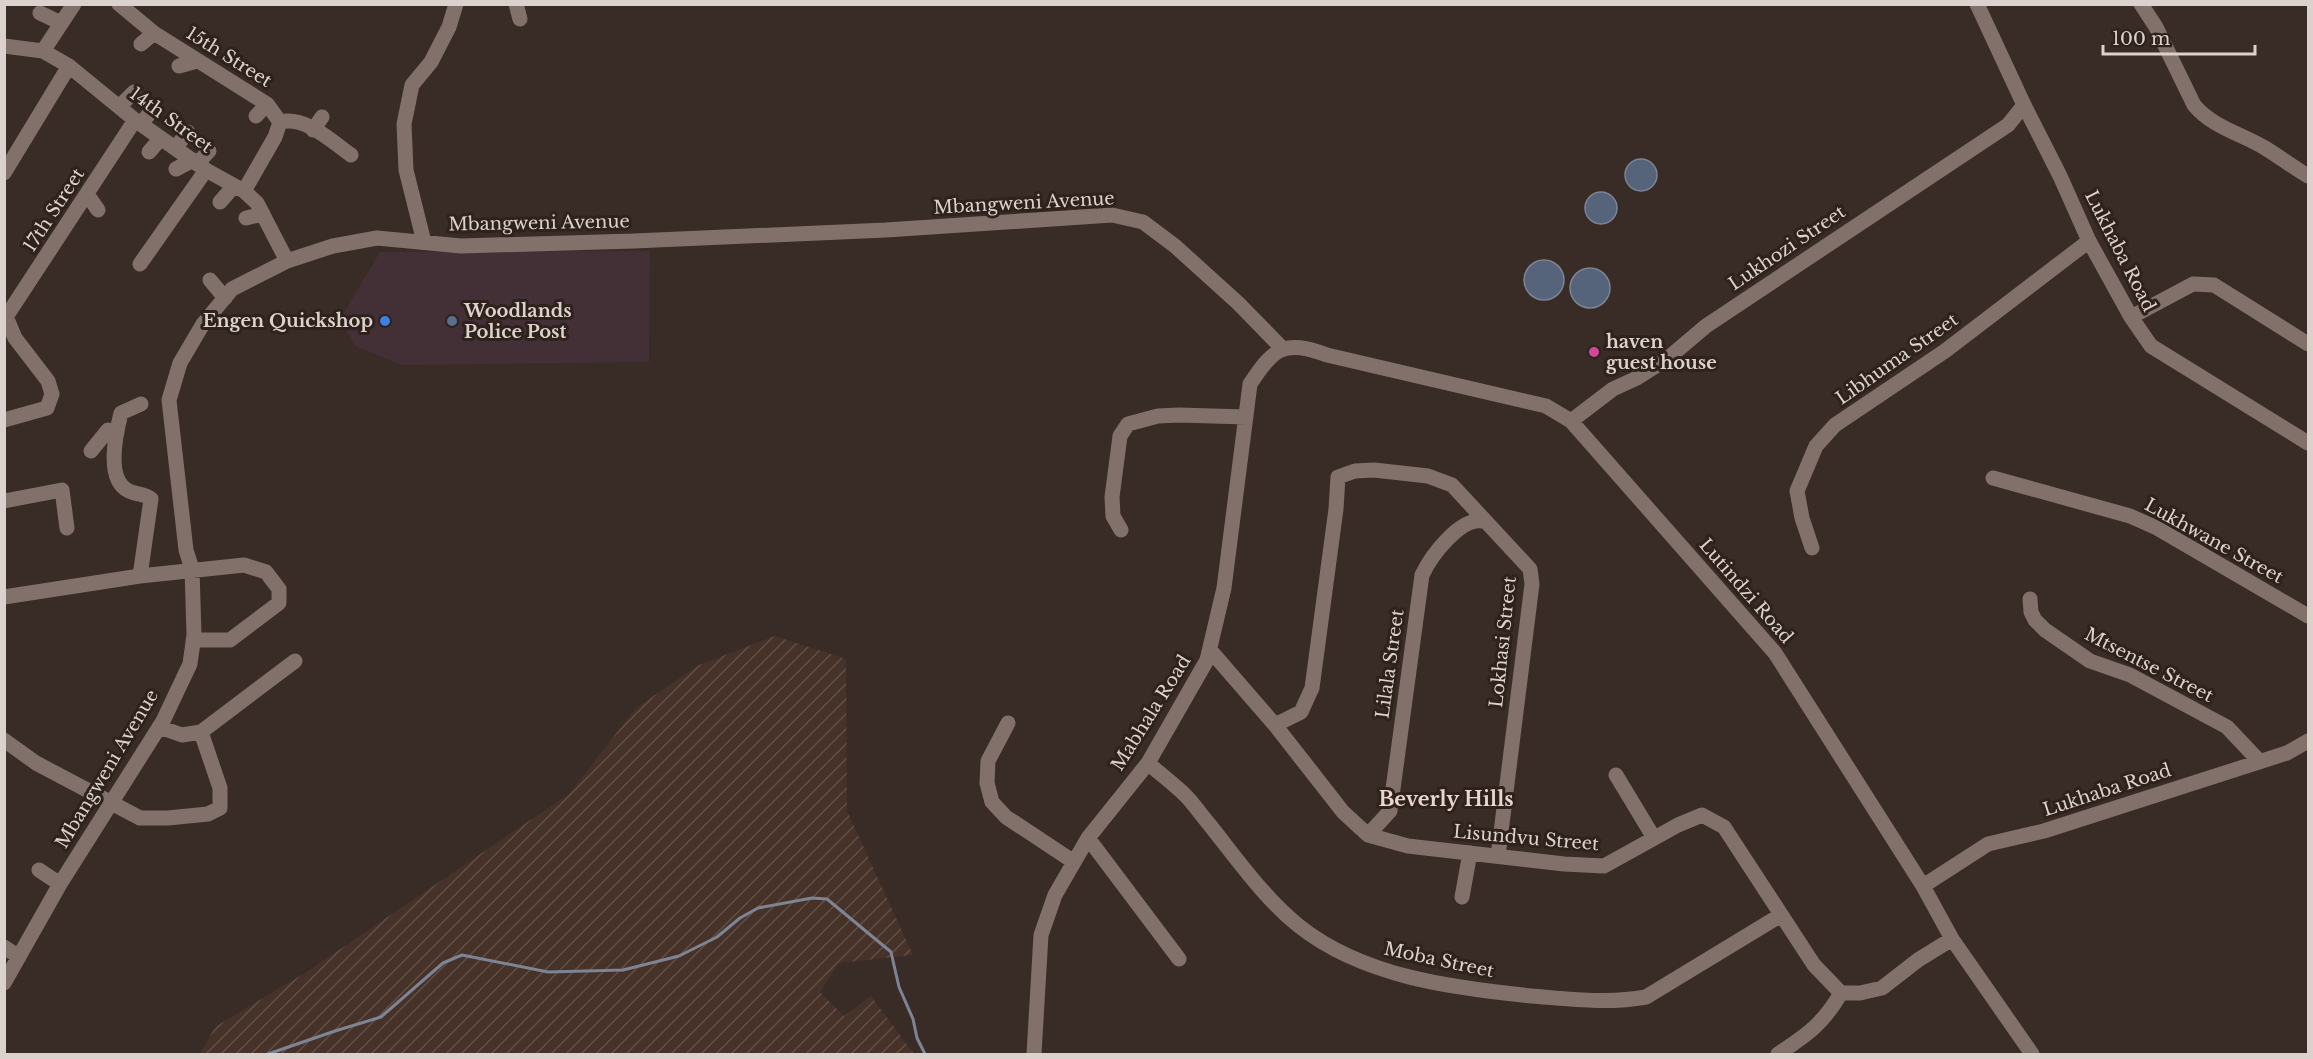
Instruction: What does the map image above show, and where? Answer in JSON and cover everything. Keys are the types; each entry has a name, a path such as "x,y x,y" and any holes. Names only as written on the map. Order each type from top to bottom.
{"street":[{"path":"43,51 74,4"},
{"name":"15th Street","path":"119,4 154,33 267,104 280,122"},
{"path":"424,242 406,170 404,124 412,85 431,62 449,27 456,4"},
{"name":"Lukhaba Road","path":"1977,4 2024,105 2061,176 2089,241 2130,317 2151,346 2308,443"},
{"path":"2141,4 2157,27 2194,105 2200,112 2229,131 2264,147 2308,177"},
{"path":"40,13 61,23"},
{"path":"141,44 154,33"},
{"name":"14th Street","path":"4,46 43,51 69,66 96,83 119,107 138,122 257,202 287,261"},
{"path":"179,66 197,61"},
{"path":"4,173 15,145 69,66"},
{"path":"119,107 134,92"},
{"path":"256,116 267,104"},
{"name":"Lukhozi Street","path":"1571,421 1613,389 1637,378 1667,359 1706,326 2008,125 2024,105"},
{"name":"17th Street","path":"6,319 87,194 138,122 153,109"},
{"path":"220,202 239,189 256,157 275,137 280,122 291,119 318,123 325,143 351,155"},
{"path":"175,148 188,132"},
{"path":"149,152 161,138"},
{"path":"143,256 209,151"},
{"path":"176,169 199,165"},
{"path":"87,194 98,210"},
{"path":"246,218 263,214"},
{"name":"Mbangweni Avenue","path":"4,983 60,884 159,727 190,664 193,640 192,569 186,550 169,399 180,363 203,324 232,289 287,261 333,246 377,238 461,246 646,241 886,230 1112,215 1143,222 1175,246 1238,303 1283,349"},
{"name":"Libhuma Street","path":"1812,548 1797,491 1816,446 1835,425 1945,351 2089,241"},
{"path":"210,280 225,298"},
{"path":"2130,317 2193,284 2214,285 2308,344"},
{"path":"4,420 47,408 51,394 48,381 15,338 6,319"},
{"name":"Lutindzi Road","path":"1283,349 1297,346 1546,406 1571,421 1775,653 1923,886 1952,939 2032,1054"},
{"name":"Mabhala Road","path":"1034,1054 1041,935 1055,895 1088,838 1148,763 1208,660 1224,588 1250,384 1266,360 1283,349"},
{"path":"140,576 151,499 128,491 120,483 114,471 121,413 141,404"},
{"path":"1121,531 1113,516 1112,497 1120,436 1128,424 1158,416 1179,414 1246,417"},
{"path":"91,452 108,430 117,432"},
{"name":"Lokhasi Street","path":"1275,725 1301,712 1312,688 1336,509 1338,477 1355,471 1374,470 1428,476 1452,485 1530,569 1532,584 1498,856"},
{"name":"Lukhwane Street","path":"1993,478 2134,518 2157,528 2308,616"},
{"path":"4,501 62,490 67,528"},
{"name":"Lilala Street","path":"1368,834 1390,811 1422,575 1437,550 1464,525 1478,520 1483,521"},
{"path":"4,597 192,569 244,565 266,572 279,589 279,603 230,640 193,640"},
{"name":"Mtsentse Street","path":"2030,599 2034,621 2044,630 2090,661 2130,675 2227,727 2260,762"},
{"name":"Lisundvu Street","path":"1210,650 1275,725 1343,812 1368,834 1408,846 1564,864 1604,866 1702,815 1724,827 1814,965 1841,993"},
{"path":"159,727 182,735 201,732 295,661"},
{"path":"1008,723 988,761 987,783 993,802 1006,817 1074,862"},
{"path":"4,740 36,763 140,818 168,818 208,814 220,808 220,788 201,732"},
{"name":"Lukhaba Road","path":"1923,886 1988,844 2044,831 2260,762 2296,750 2308,741"},
{"name":"Moba Street","path":"1148,763 1186,796 1275,905 1300,927 1361,962 1440,984 1493,992 1592,1001 1630,1000 1646,997 1781,915"},
{"path":"1616,775 1654,838"},
{"path":"1088,838 1179,959"},
{"path":"1462,897 1470,853"},
{"path":"39,870 60,884"},
{"path":"1778,1054 1802,1039 1827,1016 1841,993 1860,993 1882,988 1918,960 1952,939"},
{"path":"4,947 19,957"}],"shaded area":[{"path":"650,251 649,362 401,365 355,346 340,319 380,252"},
{"path":"775,636 846,659 847,811 913,955 839,963 820,992 844,1016 871,996 914,1054 200,1054 215,1027 305,973 569,794 636,708 699,665"}],"water":[{"path":"1641,159 1652,164 1657,175 1652,186 1641,191 1630,186 1625,175 1630,164"},
{"path":"1601,192 1612,197 1617,208 1612,219 1601,224 1590,219 1585,208 1590,197"},
{"path":"1544,260 1552,261 1558,266 1563,272 1563,288 1558,294 1552,299 1544,300 1536,299 1530,294 1525,288 1524,280 1525,272 1530,266 1536,261"},
{"path":"1590,268 1598,269 1604,274 1609,280 1609,296 1604,302 1598,307 1590,308 1582,307 1576,302 1571,296 1570,288 1571,280 1576,274 1582,269"}],"waterway":[{"path":"268,1054 381,1017 443,963 462,955 548,972 623,970 679,956 717,937 740,918 758,908 812,898 827,899 891,952 899,987 925,1054"}],"place":[{"name":"Engen Quickshop","path":"385,321"},
{"name":"Woodlands Police Post","path":"452,321"},
{"name":"haven guest house","path":"1594,352"}],"district":[{"name":"Beverly Hills","path":"1446,799"}]}
